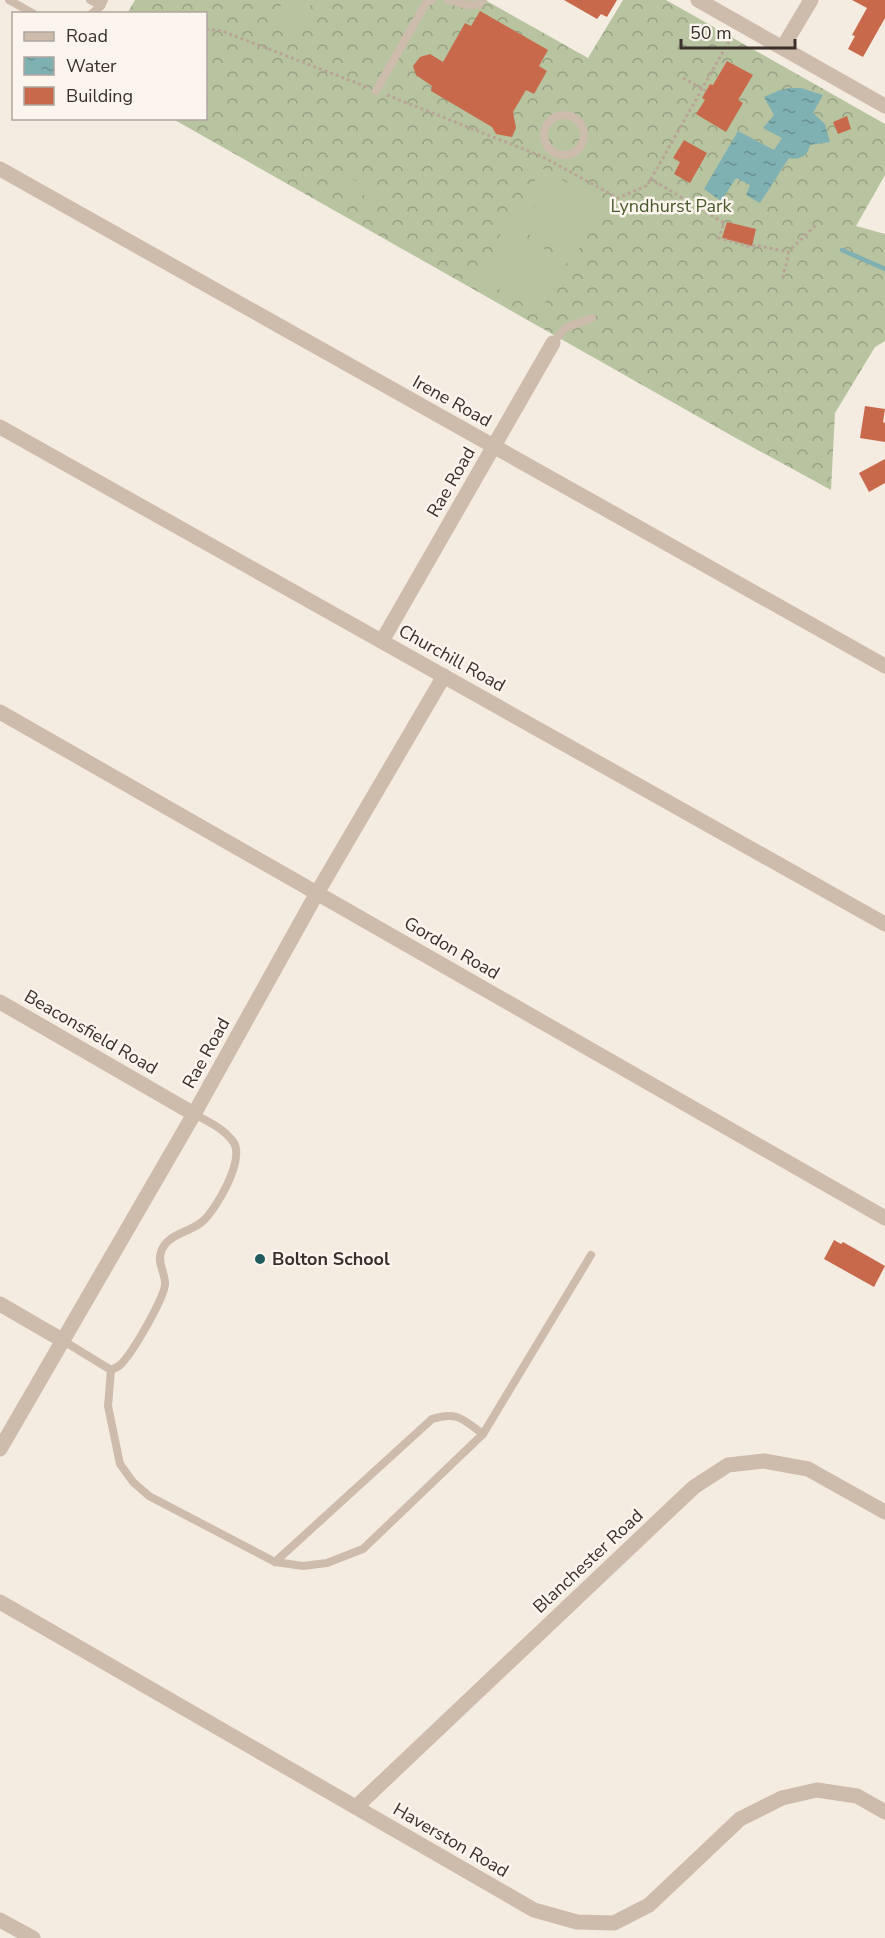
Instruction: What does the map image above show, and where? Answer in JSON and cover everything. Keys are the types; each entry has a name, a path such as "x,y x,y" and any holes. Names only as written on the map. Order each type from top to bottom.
{"street":[{"path":"698,0 885,106"},
{"path":"783,47 811,0"},
{"name":"Irene Road","path":"0,169 885,666"},
{"name":"Rae Road","path":"382,641 554,343"},
{"name":"Churchill Road","path":"0,427 885,924"},
{"name":"Rae Road","path":"0,1449 194,1114 317,893 444,676"},
{"name":"Gordon Road","path":"0,712 885,1218"},
{"name":"Beaconsfield Road","path":"0,1002 194,1114"},
{"path":"0,1304 62,1340"},
{"name":"Blanchester Road","path":"356,1807 694,1487 728,1465 764,1461 808,1469 885,1512"},
{"name":"Haverston Road","path":"0,1602 534,1910 577,1922 614,1923 649,1905 740,1819 782,1798 817,1790 857,1797 885,1812"},
{"path":"0,1920 33,1938"}],"lane":[{"path":"9,0 30,12"},
{"path":"90,0 103,3"},
{"path":"375,91 426,3 432,0"},
{"path":"448,0 467,5 479,5 483,0"},
{"path":"569,116 580,123 583,129 583,142 575,152 563,155 551,150 545,139 545,132 547,126 556,117 569,116"},
{"path":"554,343 565,328 592,318"},
{"path":"111,1370 120,1366 130,1353 160,1300 165,1284 160,1267 161,1252 171,1237 204,1221 220,1199 235,1167 236,1146 225,1131 194,1114"},
{"path":"111,1370 108,1406 120,1464 133,1482 149,1496 275,1562 303,1566 327,1563 363,1549 483,1434 591,1256"},
{"path":"62,1340 111,1370"},
{"path":"275,1562 432,1419 449,1414 463,1420 483,1434"}],"path":[{"path":"207,28 222,31 542,156 618,198 646,186 651,179 704,90 732,36"},
{"path":"682,78 704,90"},
{"path":"651,179 724,223 719,238 751,248 755,244 788,252"},
{"path":"783,278 788,252 817,224"}],"green space":[{"name":"Lyndhurst Park","path":"135,0 485,0 588,58 623,0 666,0 885,124 885,175 856,226 885,234 885,341 875,347 835,413 831,490 175,120 207,120 207,12 128,12"},
{"path":"284,0 313,1 291,38 269,25"},
{"path":"542,168 605,205 588,235 525,198"},
{"path":"337,170 386,199 381,205 333,177"},
{"path":"524,201 586,236 573,260 511,224"},
{"path":"505,226 567,262 554,286 492,250"},
{"path":"491,253 553,289 540,312 477,277"}],"water":[{"path":"790,88 801,88 823,95 813,113 825,124 830,142 810,145 802,157 789,158 760,203 746,195 750,185 736,178 721,201 704,189 738,131 774,150 782,138 763,128 774,115 764,97"}],"building":[{"path":"564,0 617,0 607,17 601,14 597,19"},
{"path":"852,0 885,0 885,18 863,57 848,49 855,36 852,35 867,8"},
{"path":"480,11 548,50 539,66 547,71 534,94 526,90 513,112 516,128 512,137 496,134 492,127 431,91 432,86 416,75 413,66 420,57 430,54 443,62 465,23 471,26"},
{"path":"727,61 753,75 738,100 743,103 726,132 696,114 705,100 702,98 710,84 713,85"},
{"path":"847,116 851,129 838,134 833,122"},
{"path":"684,140 707,153 690,183 674,174 680,162 673,158"},
{"path":"727,222 756,229 752,246 722,238"},
{"path":"865,406 885,409 883,422 885,423 885,442 860,438"},
{"path":"885,459 885,483 869,492 859,473"},
{"path":"834,1240 841,1244 843,1242 885,1266 874,1287 824,1259"}],"waterway":[{"path":"842,250 885,269"}],"place":[{"name":"Bolton School","path":"260,1259"}]}
